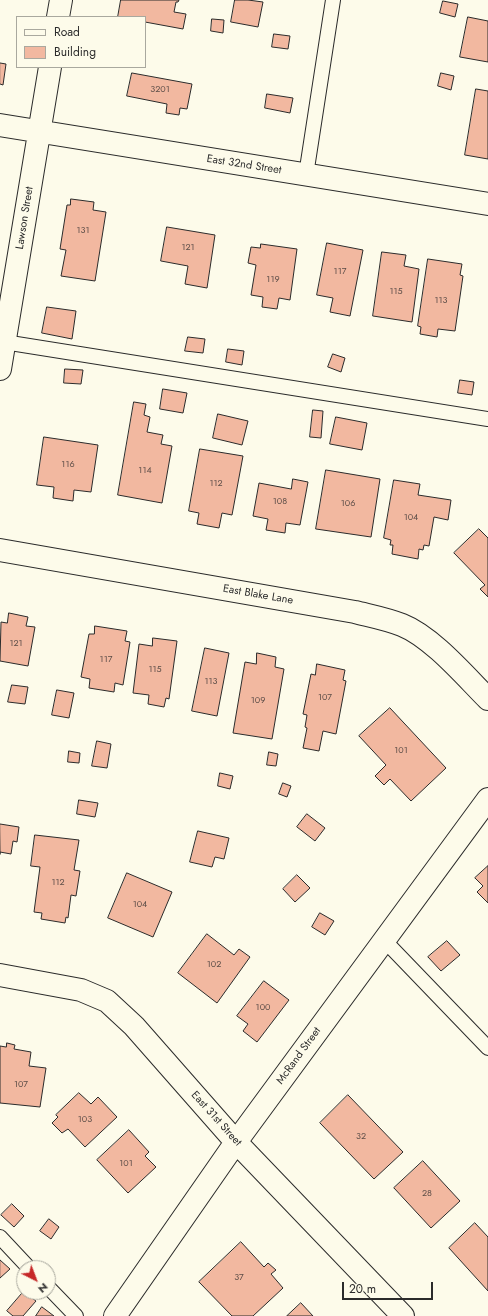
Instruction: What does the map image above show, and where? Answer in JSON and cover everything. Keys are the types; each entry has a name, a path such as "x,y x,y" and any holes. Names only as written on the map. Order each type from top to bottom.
{"street":[{"path":"58,16 60,0"},
{"name":"Lawson Street","path":"0,369 50,68"},
{"name":"East 32nd Street","path":"0,125 488,204"},
{"name":"East Blake Lane","path":"0,550 347,610 381,618 403,625 426,639 488,699"},
{"name":"McRand Street","path":"115,1316 236,1142 488,799"},
{"name":"East 31st Street","path":"0,974 81,990 107,1001 134,1026 236,1142 403,1316"}],"lane":[{"path":"306,175 333,0"},
{"path":"4,342 488,419"},
{"path":"384,940 488,1048"},
{"path":"0,1237 22,1260"},
{"path":"56,1295 76,1316"}],"building":[{"path":"121,0 179,0 176,2 174,12 186,14 183,29 146,22 146,16 118,16"},
{"path":"235,0 263,2 258,27 231,22"},
{"path":"443,1 458,4 455,17 440,13"},
{"path":"468,17 488,21 488,62 460,57"},
{"path":"212,19 224,20 223,33 211,31"},
{"path":"274,34 290,36 288,49 272,47"},
{"path":"0,63 6,64 3,85 0,84"},
{"path":"132,73 192,84 187,109 180,108 179,115 166,113 167,104 127,96"},
{"path":"441,73 454,76 451,90 438,86"},
{"path":"476,89 488,91 488,159 465,155"},
{"path":"267,94 293,98 290,113 265,108"},
{"path":"71,199 94,202 93,210 106,212 95,281 61,276 66,250 60,249 67,205 70,205"},
{"path":"167,227 215,235 207,288 185,284 188,266 161,261"},
{"path":"327,243 363,250 350,316 330,312 333,298 317,295"},
{"path":"261,244 297,249 290,300 279,298 277,309 262,307 263,297 251,295 256,265 248,263 251,247 260,248"},
{"path":"382,252 406,255 404,266 419,269 412,322 373,316"},
{"path":"428,259 462,264 460,275 463,276 455,331 438,329 437,337 420,334 421,327 418,326"},
{"path":"47,307 76,311 72,339 42,333"},
{"path":"188,337 205,339 203,353 185,351"},
{"path":"228,349 244,351 242,365 226,362"},
{"path":"333,354 345,358 341,372 328,367"},
{"path":"65,369 83,370 81,384 64,383"},
{"path":"460,380 474,382 472,395 458,393"},
{"path":"163,389 187,393 183,413 160,409"},
{"path":"134,402 146,404 144,415 150,417 147,432 163,435 161,444 172,446 162,503 118,495"},
{"path":"313,410 323,411 321,438 310,437"},
{"path":"218,414 248,421 242,445 213,438"},
{"path":"336,417 367,423 362,450 330,444"},
{"path":"44,437 98,445 91,492 74,490 73,501 53,498 54,487 37,485"},
{"path":"200,449 243,456 232,515 222,513 219,528 197,524 199,513 189,511"},
{"path":"326,470 380,479 371,537 316,529"},
{"path":"293,479 308,482 300,525 286,523 285,533 266,530 268,519 253,516 259,483 291,489"},
{"path":"394,480 420,484 418,495 451,500 448,520 434,517 429,546 424,545 423,550 419,549 418,559 392,554 393,545 390,545 391,540 384,538"},
{"path":"479,529 488,538 488,597 480,589 485,585 454,553"},
{"path":"9,613 28,617 26,626 35,627 28,666 0,661 1,622 7,623"},
{"path":"95,626 127,631 125,641 130,642 123,685 115,683 114,692 89,688 90,679 81,677 89,634 94,634"},
{"path":"153,638 177,641 169,699 166,698 164,707 148,704 149,695 133,693 139,644 152,646"},
{"path":"205,648 229,653 217,716 192,711"},
{"path":"257,653 276,657 275,667 284,669 272,739 233,733 245,662 256,664"},
{"path":"317,664 345,670 343,680 346,681 336,734 323,731 319,751 303,748 307,728 305,727 307,715 303,714 311,674 315,675"},
{"path":"12,685 28,687 25,704 8,702"},
{"path":"57,690 74,693 69,718 52,715"},
{"path":"390,708 446,768 411,801 390,779 384,785 375,776 386,765 359,736"},
{"path":"97,741 111,744 107,768 92,766"},
{"path":"69,751 80,753 79,763 68,762"},
{"path":"269,752 278,754 276,766 267,765"},
{"path":"220,773 233,776 230,789 218,786"},
{"path":"283,783 291,786 287,797 279,794"},
{"path":"79,800 98,803 95,817 77,814"},
{"path":"307,814 325,828 315,841 297,827"},
{"path":"0,824 19,827 17,842 13,841 11,854 0,852"},
{"path":"198,831 229,838 224,859 215,857 212,867 190,862"},
{"path":"35,835 79,840 74,870 80,871 76,896 71,895 68,918 66,917 65,923 41,919 42,913 34,912 40,867 31,866"},
{"path":"488,866 488,903 477,892 483,886 475,878"},
{"path":"127,873 172,892 153,937 108,918"},
{"path":"297,875 310,888 295,902 283,889"},
{"path":"320,913 334,921 325,935 312,927"},
{"path":"207,934 234,955 239,949 250,957 217,1003 178,973"},
{"path":"447,941 460,955 441,971 428,957"},
{"path":"264,981 289,1000 257,1042 243,1031 248,1024 237,1016"},
{"path":"7,1043 15,1045 14,1049 31,1052 29,1066 46,1068 40,1107 0,1103 0,1046 6,1047"},
{"path":"79,1093 91,1104 98,1097 117,1117 85,1147 68,1129 62,1133 52,1123 58,1117 56,1115"},
{"path":"348,1095 403,1152 374,1179 320,1123"},
{"path":"129,1130 149,1152 145,1156 156,1167 128,1193 97,1160"},
{"path":"423,1161 460,1201 431,1228 394,1188"},
{"path":"12,1204 24,1216 14,1227 1,1215"},
{"path":"49,1219 59,1227 51,1239 40,1231"},
{"path":"475,1223 488,1237 488,1291 449,1248"},
{"path":"241,1242 264,1267 268,1263 276,1270 271,1274 283,1288 253,1316 232,1316 199,1282"},
{"path":"0,1260 10,1269 0,1278"},
{"path":"16,1300 36,1301 23,1316 13,1316 7,1311"},
{"path":"301,1303 313,1316 287,1316"},
{"path":"42,1307 54,1316 36,1316"}]}
